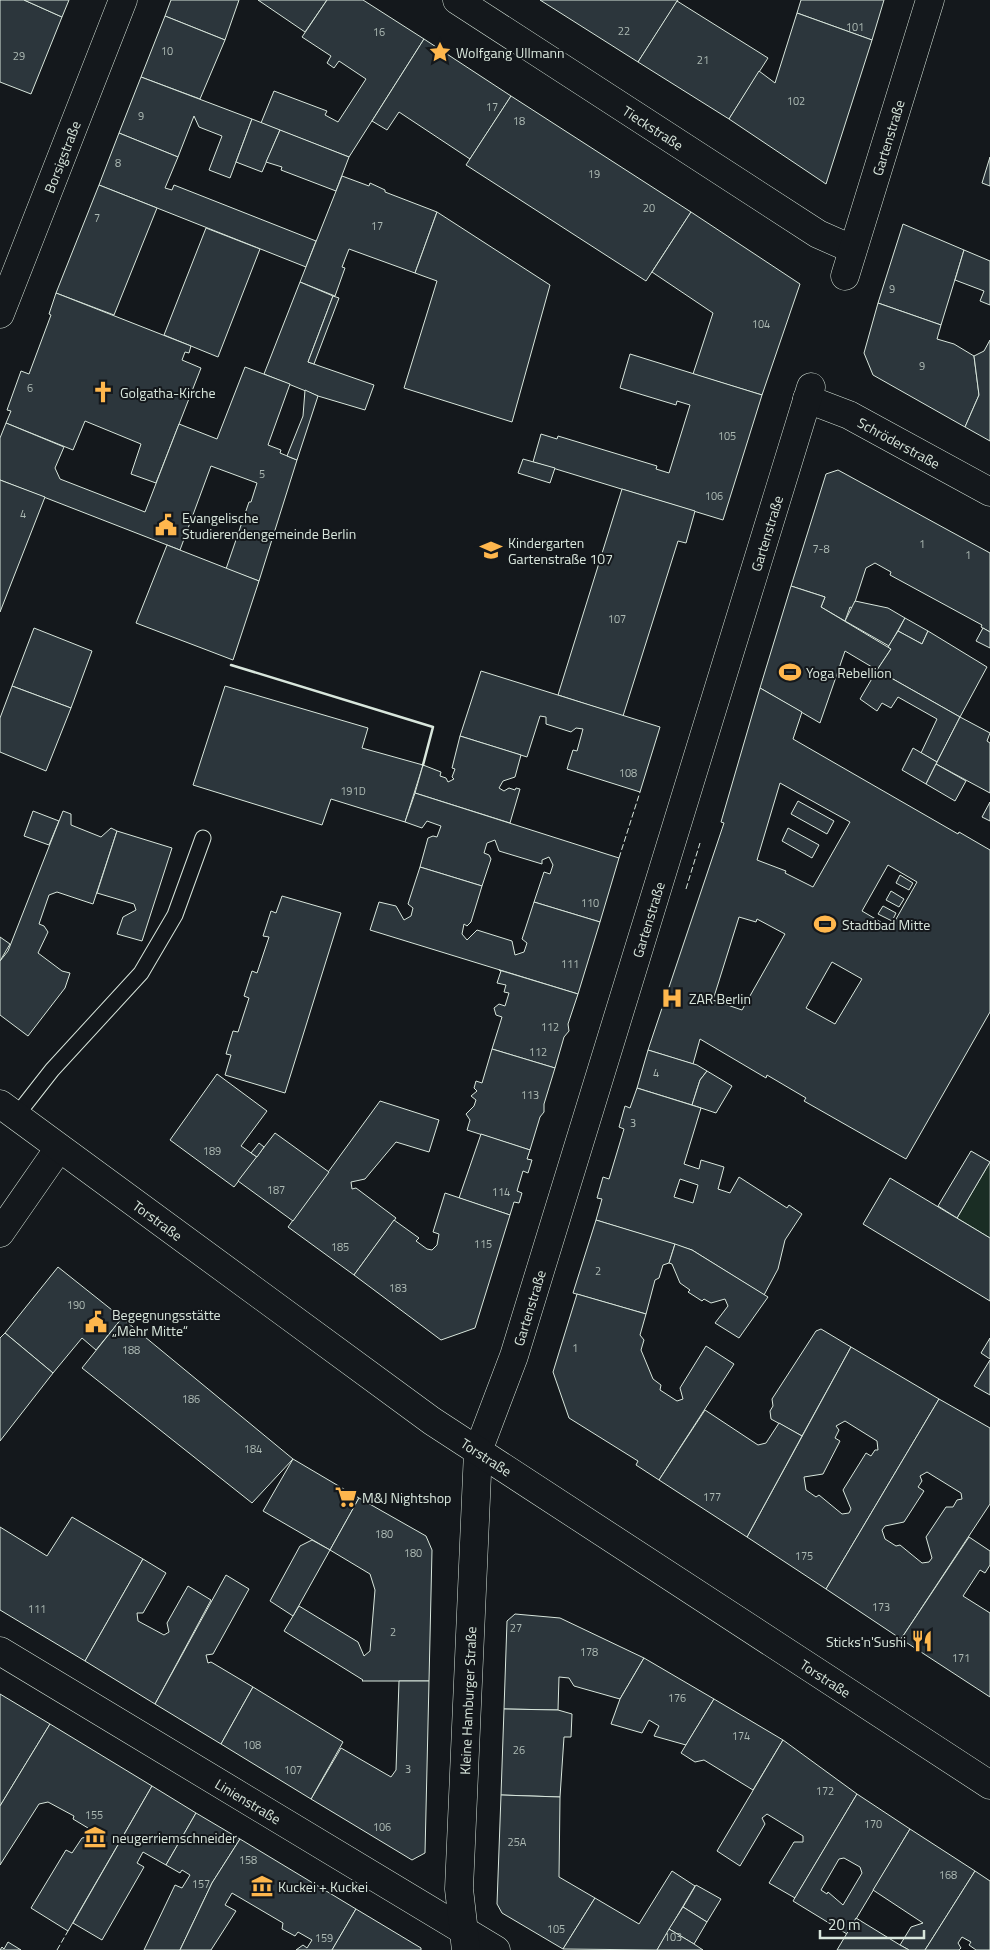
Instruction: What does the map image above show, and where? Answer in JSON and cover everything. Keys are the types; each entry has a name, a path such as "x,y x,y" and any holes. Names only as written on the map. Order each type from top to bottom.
{"street":[{"name":"Borsigstraße","path":"0,314 123,0"},
{"name":"Gartenstraße","path":"845,276 930,0"},
{"name":"Tieckstraße","path":"473,4 818,234 852,249"},
{"name":"Gartenstraße","path":"478,1451 512,1362 809,393"},
{"name":"Schröderstraße","path":"809,393 990,492"},
{"name":"Torstraße","path":"8,1110 273,1306 478,1451 990,1785"},
{"path":"0,1233 59,1148"},
{"name":"Kleine Hamburger Straße","path":"464,1940 459,1889 478,1451"},
{"name":"Linienstraße","path":"0,1651 464,1940 496,1950"}],"lane":[{"path":"8,1110 52,1070 141,973 175,915 203,838"}],"green space":[{"path":"990,1162 990,1238 957,1218"}],"building":[{"path":"0,0 24,0 62,17 31,94 0,82"},
{"path":"24,0 69,0 62,17"},
{"path":"171,0 239,0 225,40 165,16"},
{"path":"258,0 327,0 305,32"},
{"path":"327,0 363,0 424,39 349,157 261,123 274,91 327,111 325,115 338,122 366,79 339,61 334,68 327,63 331,56 302,37"},
{"path":"540,0 678,0 638,62"},
{"path":"801,0 884,0 872,40 797,13"},
{"path":"677,1 768,58 729,119 638,62"},
{"path":"797,13 872,40 826,184 729,119 759,71 775,83"},
{"path":"165,16 225,40 200,99 141,77"},
{"path":"424,39 511,96 470,159 399,112 387,130 372,121"},
{"path":"141,77 252,119 230,178 209,170 222,136 199,127 194,116 178,157 119,133"},
{"path":"511,96 691,212 646,281 466,165"},
{"path":"252,119 280,130 262,172 236,162"},
{"path":"280,130 349,157 336,191 281,170 282,167 266,162"},
{"path":"119,133 178,157 165,188 172,190 174,185 316,241 306,267 99,185"},
{"path":"990,157 990,186 982,183"},
{"path":"342,176 369,186 370,183 385,190 385,192 437,212 415,273 349,249 342,267 345,268 335,296 300,282"},
{"path":"99,185 157,208 114,315 56,293"},
{"path":"437,212 550,285 512,422 404,388 437,281 415,273"},
{"path":"691,212 800,284 762,395 693,374 713,313 652,272"},
{"path":"903,224 964,250 941,325 878,303"},
{"path":"206,228 260,249 218,357 164,335"},
{"path":"964,250 990,261 990,305 980,301 984,291 955,280"},
{"path":"300,282 333,296 308,362 374,385 365,410 318,396 264,374"},
{"name":"Golgatha-Kirche","path":"56,293 191,346 189,353 185,352 182,360 201,368 156,483 131,474 141,444 85,421 73,450 6,423 11,411 7,410 21,371 29,374 51,315 49,314"},
{"path":"333,296 339,298 314,364 308,362"},
{"path":"878,303 941,325 937,339 954,344 974,356 979,395 965,427 873,375 864,353"},
{"path":"990,340 990,441 965,427 979,395 974,356 984,351"},
{"path":"630,354 762,395 723,520 533,462 541,434 557,439 558,436 657,466 656,469 669,473 690,405 677,401 676,405 620,388"},
{"path":"245,367 290,384 268,445 281,450 280,453 297,460 259,581 226,569 257,483 211,466 180,550 0,480 0,438 6,423 64,447 55,468 60,479 145,512 179,424 217,439"},
{"path":"305,390 318,396 297,460 287,456 303,416"},
{"path":"523,459 555,468 550,483 518,473"},
{"path":"838,470 990,553 990,632 981,627 982,625 890,575 891,572 875,563 866,568 853,608 850,607 845,621 821,607 825,597 791,586 826,474"},
{"path":"0,480 45,497 0,612"},
{"path":"622,489 695,511 686,543 678,541 623,716 558,695"},
{"path":"167,545 259,581 233,660 136,623"},
{"path":"791,586 825,597 821,607 891,649 877,670 845,651 820,723 760,688"},
{"path":"855,601 888,608 905,618 889,646 845,621"},
{"path":"905,618 928,631 922,644 898,631"},
{"path":"34,628 92,651 71,708 12,686"},
{"path":"983,628 990,632 990,648 976,641"},
{"path":"898,631 922,644 928,631 987,667 960,717 877,670 891,649 888,647"},
{"path":"877,670 960,717 937,762 921,753 937,719 898,697 891,708 882,703 877,711 860,699"},
{"path":"481,671 660,727 640,792 567,769 573,750 577,751 583,729 576,728 571,732 546,724 546,717 540,716 527,757 460,736"},
{"path":"12,686 71,708 46,771 0,752 0,718"},
{"path":"225,686 368,728 362,748 423,765 405,822 331,799 322,825 193,785"},
{"name":"Stadtbad Mitte","path":"760,688 802,712 793,739 958,834 959,832 990,850 990,1012 906,1159 804,1101 806,1098 767,1075 766,1078 700,1039 693,1064 648,1050 724,823 721,822","holes":["780,783 850,822 813,887 785,873 786,871 757,860","888,865 917,882 891,928 862,911","739,917 756,922 757,919 785,934 742,1010 713,1000","832,962 862,979 835,1024 806,1008"]},
{"path":"960,717 990,733 987,741 990,743 990,793 936,764"},
{"path":"460,736 521,755 515,777 503,781 499,788 504,791 509,788 520,789 510,823 415,793 423,765 441,772 440,776 446,778 448,782 454,779 452,777 455,769 452,768"},
{"path":"913,748 937,762 926,784 902,770"},
{"path":"936,764 966,781 955,801 926,784"},
{"path":"415,793 619,858 600,922 534,902 544,872 550,874 553,865 549,857 542,860 542,864 499,851 495,840 487,843 484,853 489,855 491,859 482,886 420,867 428,838 437,837 441,826 427,821 422,828 405,822"},
{"path":"798,801 834,821 827,834 791,814"},
{"path":"990,802 990,821 982,817"},
{"path":"33,811 59,821 49,845 24,836"},
{"path":"63,811 71,814 71,825 101,837 111,828 117,831 93,904 57,892 49,895 39,924 44,926 48,932 38,953 62,971 70,973 65,988 28,1036 0,1015 0,961 8,951"},
{"path":"788,828 819,845 812,858 782,841"},
{"path":"117,831 172,848 142,941 117,934 123,917 136,910 134,904 97,893"},
{"path":"420,867 482,886 471,922 467,926 464,924 462,934 467,940 477,930 512,941 515,955 524,952 527,943 522,939 534,902 600,922 578,994 370,930 379,902 396,906 404,920 411,916 413,908 408,904"},
{"path":"900,875 913,883 909,890 896,883"},
{"path":"891,891 904,899 899,907 886,900"},
{"path":"282,896 341,913 285,1093 225,1075 231,1055 226,1054 233,1031 238,1032 249,998 244,996 252,971 257,973 269,937 263,936 271,911 276,913"},
{"path":"883,906 896,913 892,921 878,914"},
{"path":"0,937 10,944 0,961"},
{"path":"499,970 578,994 568,1024 569,1031 564,1037 555,1068 492,1049 502,1017 496,1015 494,1008 499,1004 505,1006 509,993 504,992 506,985 497,983 501,971"},
{"path":"492,1049 555,1068 544,1104 544,1112 540,1117 530,1150 467,1130 470,1120 466,1114 474,1106 476,1100 471,1096 477,1091 474,1088 476,1081 482,1083"},
{"path":"648,1050 697,1065 707,1071 700,1080 692,1105 637,1088"},
{"path":"707,1071 732,1086 716,1113 692,1105 700,1080"},
{"path":"217,1074 267,1111 241,1146 257,1157 234,1187 170,1140"},
{"path":"637,1088 701,1108 684,1164 699,1169 701,1160 724,1167 718,1189 730,1193 739,1177 787,1208 789,1205 802,1214 785,1240 778,1269 764,1295 692,1250 596,1220 602,1199 597,1198 603,1177 609,1179 624,1129 619,1127 625,1106 630,1108","holes":["680,1179 698,1185 693,1203 674,1197"]},
{"path":"380,1101 439,1120 429,1152 396,1142 365,1179 351,1182 352,1189 356,1188 396,1218 354,1275 288,1227"},
{"path":"275,1133 329,1172 293,1221 238,1181"},
{"path":"481,1134 530,1150 527,1159 532,1160 528,1173 523,1171 517,1191 522,1193 519,1203 514,1202 510,1215 459,1198"},
{"path":"259,1143 264,1147 257,1157 251,1153"},
{"path":"971,1151 990,1162 957,1218 938,1206"},
{"path":"890,1178 990,1238 990,1301 863,1224"},
{"path":"445,1193 510,1215 475,1328 441,1340 354,1275 394,1220 419,1238 416,1241 427,1249 432,1250 437,1245 439,1234 433,1232"},
{"path":"596,1220 675,1244 669,1263 663,1265 659,1278 655,1280 646,1314 573,1293"},
{"path":"675,1244 692,1250 768,1297 739,1338 715,1323 728,1306 725,1299 711,1303 704,1299 702,1301 688,1292 690,1290 680,1283 672,1264 669,1263"},
{"path":"58,1267 122,1318 96,1350 82,1338 53,1373 5,1333"},
{"path":"577,1294 646,1314 640,1335 644,1340 641,1350 653,1379 661,1385 660,1390 677,1401 683,1399 680,1388 706,1346 734,1364 659,1480 636,1465 638,1461 569,1418 553,1372"},
{"path":"122,1318 293,1459 252,1503 82,1368"},
{"path":"821,1329 851,1347 802,1436 771,1419 772,1399 816,1331"},
{"path":"5,1333 53,1373 0,1441 0,1338"},
{"path":"990,1338 990,1359 981,1353"},
{"path":"851,1347 939,1399 826,1589 747,1537","holes":["845,1421 877,1441 878,1450 875,1450 871,1456 866,1453 843,1490 851,1509 849,1513 842,1514 819,1495 816,1497 806,1490 804,1477 823,1474 840,1441 835,1438 839,1430 836,1426"]},
{"path":"990,1360 990,1395 974,1386"},
{"path":"939,1399 990,1428 990,1504 901,1639 826,1589","holes":["927,1472 961,1493 962,1499 957,1500 953,1507 946,1507 926,1537 932,1558 929,1562 922,1563 900,1545 896,1546 885,1539 882,1530 885,1526 904,1522 924,1491 918,1487 922,1481 920,1476"]},
{"path":"705,1410 758,1445 766,1443 779,1423 802,1436 747,1537 659,1480"},
{"path":"293,1459 359,1498 330,1550 263,1511"},
{"path":"359,1498 426,1536 432,1550 429,1681 362,1681 284,1631 299,1606 358,1642 364,1656 370,1651 375,1590 370,1574 330,1550"},
{"path":"72,1517 143,1559 85,1661 0,1610 0,1527 47,1556"},
{"path":"969,1537 990,1551 990,1565 985,1573 980,1570 963,1596 990,1613 990,1697 901,1639"},
{"path":"312,1540 330,1550 293,1616 270,1601 300,1546"},
{"path":"143,1559 166,1573 143,1613 137,1613 138,1621 164,1635 169,1632 167,1623 188,1586 211,1600 155,1704 85,1661"},
{"path":"226,1575 249,1589 213,1654 206,1655 208,1663 211,1662 253,1687 221,1744 155,1704"},
{"path":"515,1614 560,1618 644,1658 620,1699 574,1686 569,1678 559,1677 558,1710 504,1709 507,1621"},
{"path":"644,1658 714,1699 686,1745 654,1736 659,1726 649,1720 642,1733 611,1724 620,1699"},
{"path":"399,1681 429,1681 425,1853 412,1860 311,1799 341,1748 391,1777 396,1770"},
{"path":"253,1687 343,1742 311,1799 221,1744"},
{"path":"0,1694 50,1724 0,1806"},
{"path":"714,1699 783,1740 753,1790 704,1760 695,1762 681,1753"},
{"path":"504,1709 558,1710 572,1714 571,1737 564,1737 560,1797 501,1795"},
{"path":"50,1724 152,1786 68,1931 31,1908 66,1850 72,1853 82,1838 87,1837 88,1828 73,1819 74,1816 48,1802 39,1804 0,1865 0,1806"},
{"path":"783,1740 857,1794 795,1898 769,1883 794,1842 803,1842 803,1836 767,1814 762,1818 765,1824 740,1866 717,1851"},
{"path":"152,1786 196,1813 166,1865 143,1852 137,1863 144,1867 102,1940 73,1923"},
{"path":"857,1794 910,1829 847,1934 793,1901","holes":["844,1858 860,1867 862,1873 843,1905 828,1892 827,1894 821,1890 839,1859"]},
{"path":"501,1795 560,1797 559,1877 595,1898 563,1949 502,1913 497,1904"},
{"path":"196,1813 240,1839 212,1883 180,1950 144,1950 175,1885 182,1888 190,1875 182,1870 180,1873 166,1865"},
{"path":"910,1829 975,1871 925,1950 909,1950 900,1945 911,1927 923,1923 873,1890"},
{"path":"240,1839 356,1909 332,1950 296,1950 303,1945 307,1948 312,1940 298,1932 295,1936 282,1929 283,1923 232,1893 225,1905 236,1911 211,1950 180,1950 212,1883"},
{"path":"672,1871 695,1886 657,1950 563,1949 595,1898 639,1924"},
{"path":"975,1871 990,1881 990,1950 976,1950 969,1945 971,1942 962,1937 958,1943 961,1948 959,1950 925,1950"},
{"path":"696,1885 721,1899 707,1922 683,1907"},
{"path":"683,1907 707,1922 694,1944 669,1929"},
{"path":"356,1909 421,1948 421,1950 332,1950"},
{"path":"856,1918 900,1945 909,1950 837,1950"},
{"path":"669,1929 694,1944 703,1950 657,1950"},
{"path":"8,1942 21,1950 0,1950 2,1947 4,1949"}],"fence":[{"path":"619,858 640,792"},
{"path":"686,889 700,843"},
{"path":"57,1950 68,1931"}],"wall":[{"path":"231,665 433,727 423,765"}],"place":[{"name":"Wolfgang Ullmann","path":"440,52"},
{"name":"Golgatha-Kirche","path":"103,392"},
{"name":"Evangelische Studierendengemeinde Berlin","path":"166,525"},
{"name":"Kindergarten Gartenstraße 107","path":"491,550"},
{"name":"Yoga Rebellion","path":"790,672"},
{"name":"Stadtbad Mitte","path":"825,924"},
{"name":"ZAR Berlin","path":"672,998"},
{"name":"Begegnungsstätte „Mehr Mitte“","path":"96,1322"},
{"name":"M&J Nightshop","path":"346,1497"},
{"name":"Sticks'n'Sushi","path":"922,1641"},
{"name":"neugerriemschneider","path":"95,1837"},
{"name":"Kuckei + Kuckei","path":"262,1886"}]}
